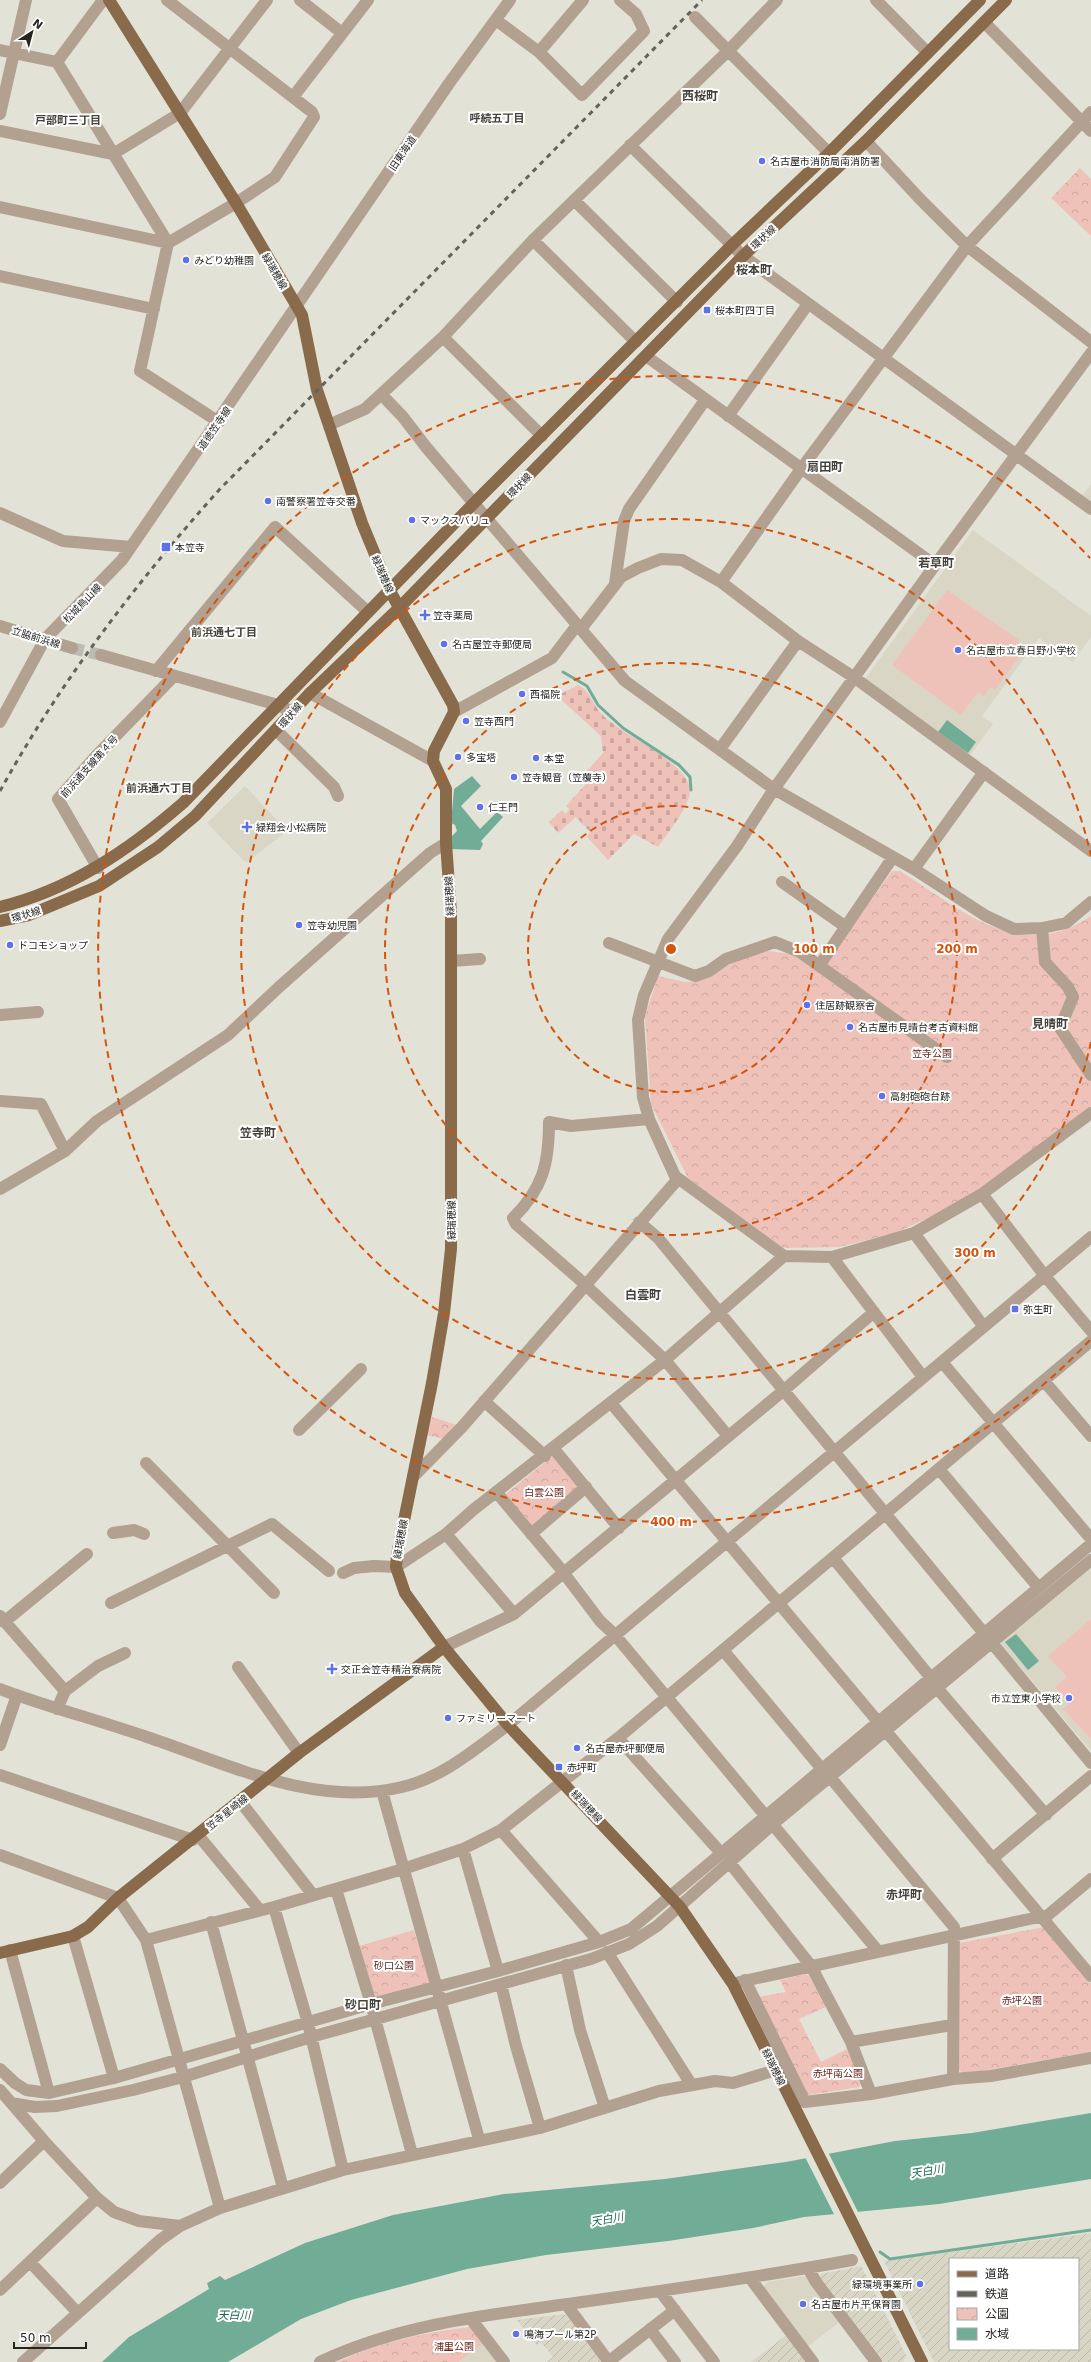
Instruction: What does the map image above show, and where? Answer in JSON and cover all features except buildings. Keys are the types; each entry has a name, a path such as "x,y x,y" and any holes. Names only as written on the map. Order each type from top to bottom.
{"main road":[{"name":"緑瑞穂線","path":"109,0 236,203 296,308 302,315 316,383 331,424 362,523 390,591 453,705 454,712"},
{"name":"環状線","path":"0,907 17,903 98,868 144,837 183,803 390,591 474,502 677,302 732,245 829,153 980,0"},
{"name":"環状線","path":"0,921 29,915 99,886 139,861 195,816 277,731 310,693 400,607 743,256 866,140 1006,0"},
{"path":"433,761 434,751 454,712"},
{"name":"緑瑞穂線","path":"433,761 446,789 446,843 451,961 451,1249 444,1313 396,1567 405,1593 444,1647 508,1725 564,1782 680,1907 733,1984 919,2361"},
{"name":"笠寺星崎線","path":"5,1952 73,1936 88,1927 118,1898 195,1838 299,1753 444,1647"}],"street":[{"path":"0,114 26,0"},
{"path":"57,62 103,0"},
{"path":"0,207 168,243 236,203 275,177 314,117 312,112 167,0"},
{"path":"0,131 113,154 180,113 267,0"},
{"path":"300,0 342,33"},
{"path":"293,97 368,0"},
{"name":"旧東海道","path":"296,308 450,82 510,0"},
{"path":"539,52 583,0"},
{"path":"496,20 539,52 582,95 644,31 636,14 620,0"},
{"path":"331,424 365,409 443,337 533,240 728,51 777,0"},
{"path":"876,0 928,53"},
{"path":"695,17 829,153"},
{"path":"984,22 1091,131"},
{"path":"0,50 57,62 168,243 140,371 219,422"},
{"path":"721,582 801,469 967,246 1081,121 1091,112"},
{"path":"866,140 920,200 967,246 1091,342"},
{"path":"630,145 743,256 1091,509"},
{"path":"574,200 677,302"},
{"path":"533,240 636,342"},
{"path":"0,276 154,309"},
{"path":"728,416 808,304"},
{"name":"道徳笠寺線","path":"132,547 296,308"},
{"path":"443,337 542,436"},
{"path":"1091,353 774,789 737,846 668,939 644,995 638,1020 643,1097 649,1119 678,1179 784,1256 832,1257 914,1233 982,1194 1091,1113"},
{"path":"646,356 935,566"},
{"path":"381,394 403,417 625,681 774,789 914,869 986,916 1014,929 1042,928 1066,923 1091,902"},
{"path":"615,582 624,521 629,509 705,400"},
{"path":"0,513 63,541 132,547"},
{"path":"156,671 275,527 368,612"},
{"name":"松城鳥山線","path":"0,722 3,709 45,639 106,578 132,547"},
{"path":"454,712 552,658 615,582 638,568 661,559 682,560 721,582 798,640 855,678 1091,851"},
{"name":"立脇前浜線","path":"0,626 72,648"},
{"path":"720,749 798,640"},
{"path":"101,655 278,705 292,712"},
{"name":"前浜通支線第４号","path":"98,868 58,799 174,676"},
{"path":"310,693 433,761"},
{"path":"277,731 334,787 338,796"},
{"path":"914,869 984,772"},
{"path":"0,1188 65,1151 97,1121 228,1035 278,988 430,853 446,843"},
{"path":"818,966 893,857"},
{"path":"782,882 846,927"},
{"path":"1042,928 1045,962 1068,987 1073,997 1060,1028 1091,1075"},
{"path":"609,943 695,976 709,971 726,959 775,942 800,952 947,1057"},
{"path":"451,961 480,959"},
{"path":"0,1016 38,1012"},
{"path":"0,1101 41,1104 65,1151"},
{"path":"649,1119 571,1126 549,1122 548,1152 545,1170 533,1195 513,1218 516,1224 585,1285 665,1360 728,1436"},
{"path":"412,1477 484,1402 678,1179"},
{"path":"982,1194 1044,1276 1091,1331"},
{"path":"640,1222 658,1238 991,1644 1091,1763"},
{"path":"914,1233 984,1327"},
{"path":"0,1689 268,1778 317,1790 354,1794 382,1791 403,1787 436,1774 460,1761 508,1725 1091,1237"},
{"path":"343,1573 354,1568 374,1566 396,1567 446,1534 473,1510 550,1452 665,1360 784,1256"},
{"path":"832,1257 923,1378"},
{"path":"444,1647 514,1614 783,1391 874,1312"},
{"path":"146,1940 211,1922 274,1907 403,1869 462,1849 501,1830 564,1782 834,1559 1091,1341"},
{"path":"942,1362 1091,1539"},
{"path":"299,1430 361,1369"},
{"path":"1044,1381 1091,1436"},
{"path":"484,1402 550,1452 586,1487 619,1528"},
{"path":"611,1403 879,1721 992,1859 1042,1916 1091,1976"},
{"path":"146,1463 274,1593"},
{"path":"939,1469 1038,1587"},
{"path":"531,1534 586,1487"},
{"path":"497,1493 564,1574 600,1621 615,1635 878,1951"},
{"path":"111,1603 229,1547 272,1524 329,1571"},
{"path":"113,1532 134,1530 144,1534"},
{"path":"446,1534 514,1614"},
{"path":"0,2070 26,2090 49,2093 114,2078 371,2004 498,1971 599,1942 631,1929 721,1853 830,1777 887,1731 983,1634 1091,1544"},
{"path":"65,1691 2,1619 88,1554"},
{"path":"834,1559 934,1683 1046,1815"},
{"path":"11,2103 35,2107 57,2106 183,2077 311,2036 501,1984 566,1965 629,1944 657,1926 730,1863 821,1768 879,1721 991,1644 1091,1560"},
{"path":"723,1650 821,1768"},
{"path":"57,1709 65,1691 98,1666 125,1653"},
{"path":"238,1667 299,1753"},
{"path":"0,1745 17,1695"},
{"path":"618,1738 721,1853"},
{"path":"0,1775 195,1838 259,1910"},
{"path":"992,1859 1091,1776"},
{"path":"830,1777 954,1927 952,2025 953,2079"},
{"path":"382,1791 479,2140"},
{"path":"240,1801 313,1895"},
{"path":"501,1830 599,1942"},
{"path":"462,1849 498,1971"},
{"path":"0,1855 118,1898 146,1940 220,2208"},
{"path":"730,1863 811,1966 851,2042 871,2094"},
{"path":"733,1984 745,1980 1048,1915 1091,1879"},
{"path":"336,1889 376,2019 412,2154"},
{"path":"274,1907 308,2023 343,2170"},
{"path":"211,1922 244,2040 246,2056 283,2188"},
{"path":"73,1936 114,2078"},
{"path":"5,1952 49,2093"},
{"path":"607,1952 692,2084"},
{"path":"566,1965 580,2030 606,2108"},
{"path":"745,1980 805,2102 871,2094 953,2079 991,2076 1091,2058"},
{"path":"501,1984 516,2046 540,2128"},
{"path":"851,2042 952,2025"},
{"path":"23,2362 160,2240 180,2226 220,2208 343,2170 412,2154 540,2128 660,2090 715,2081 733,2083 776,2070"},
{"path":"0,2090 44,2141 97,2198 124,2217 139,2221 180,2226"},
{"path":"0,2183 44,2141"},
{"path":"0,2290 97,2198"},
{"path":"320,2362 376,2339 471,2319 750,2278 852,2260"},
{"path":"30,2262 78,2313"},
{"path":"808,2268 816,2282 876,2362"},
{"path":"750,2278 813,2362"},
{"path":"660,2291 714,2362"},
{"path":"566,2304 608,2362 674,2310"},
{"path":"471,2319 504,2362"},
{"path":"650,2329 675,2362"}],"shaded area":[{"path":"1091,484 1091,503 1084,498 1083,495"},
{"name":"名古屋市立春日野小学校","path":"973,530 1091,616 1091,637 1073,662 1039,638 982,716 993,724 968,758 865,679"},
{"name":"緑翔会小松病院","path":"245,786 287,831 247,862 244,861 207,823"},
{"name":"市立笠東小学校","path":"1091,1566 1091,1751 1001,1644 1002,1640"},
{"path":"1091,2233 1091,2362 934,2362 884,2261"},
{"path":"861,2266 906,2355 903,2362 880,2362 818,2280 821,2274"},
{"name":"名古屋市片平保育園","path":"806,2276 811,2279 842,2320 807,2347 763,2288 767,2282"},
{"path":"564,2314 571,2317 601,2357 600,2362 547,2362 553,2357 541,2342 537,2345 517,2320"},
{"path":"788,2334 808,2362 751,2362"},
{"path":"485,2342 500,2362 459,2362"}],"green space":[{"path":"1080,168 1091,179 1091,236 1051,198"},
{"path":"947,590 1019,640 1017,643 1025,649 995,690 991,687 984,696 978,692 961,715 892,665"},
{"path":"578,685 582,687 590,696 604,717 675,766 684,776 689,786 689,797 683,810 658,847 634,834 608,860 587,837 590,832 576,817 558,833 549,822 562,810 566,814 569,809 566,806 586,784 585,773 603,753 601,736 557,696"},
{"name":"笠寺公園","path":"892,871 900,871 968,915 991,926 1015,933 1039,935 1065,930 1091,916 1091,1108 979,1190 939,1213 895,1233 839,1247 783,1248 688,1178 651,1104 645,1016 658,976 685,982 697,981 759,950 793,954 820,971"},
{"path":"432,1417 457,1425 443,1439 427,1435"},
{"name":"白雲公園","path":"555,1454 583,1488 533,1529 505,1495"},
{"path":"1091,1619 1091,1739 1063,1709 1069,1704 1055,1687 1067,1677 1048,1656"},
{"name":"赤坪公園","path":"1044,1927 1091,1984 1091,2052 965,2074 959,2070 957,1947 959,1943"},
{"name":"砂口公園","path":"414,1930 430,1984 375,1999 359,1946"},
{"name":"赤坪南公園","path":"805,1974 809,1976 826,2007 799,2019 821,2062 847,2049 862,2082 859,2087 808,2095 758,1997 786,1992 780,1980"},
{"name":"浦里公園","path":"471,2327 485,2342 459,2362 337,2362 386,2343 420,2335"}],"water":[{"path":"947,720 976,742 968,753 938,732"},
{"path":"472,776 481,786 461,806 480,829 497,812 503,817 481,841 483,844 480,850 450,849 451,837 457,831 455,825 451,823 454,789"},
{"path":"1016,1634 1039,1661 1028,1670 1005,1642"},
{"name":"天白川","path":"1091,2113 1091,2179 939,2204 804,2217 753,2228 668,2241 546,2255 467,2269 351,2300 301,2319 228,2362 102,2362 129,2337 209,2289 207,2283 220,2276 225,2280 305,2243 393,2215 504,2194 665,2179 786,2162 895,2141 972,2133"}],"pier":[{"path":"828,2152 859,2214 835,2216 805,2157"}],"waterway":[{"path":"563,672 587,686 598,705 623,728 679,765 690,777 691,790"},
{"path":"880,2252 890,2259 1091,2230"}],"tunnel":[{"path":"72,648 101,655"}],"railway":[{"path":"0,791 48,711 101,634 158,561 219,490 702,0"}],"place":[{"name":"名古屋市消防局南消防署","path":"762,161"},
{"name":"みどり幼稚園","path":"186,260"},
{"name":"桜本町四丁目","path":"707,310"},
{"name":"南警察署笠寺交番","path":"268,501"},
{"name":"マックスバリュ","path":"412,520"},
{"name":"本笠寺","path":"166,547"},
{"name":"笠寺薬局","path":"425,615"},
{"name":"名古屋笠寺郵便局","path":"444,644"},
{"name":"名古屋市立春日野小学校","path":"958,650"},
{"name":"西福院","path":"522,694"},
{"name":"笠寺西門","path":"466,721"},
{"name":"多宝塔","path":"458,757"},
{"name":"本堂","path":"536,758"},
{"name":"笠寺観音（笠覆寺）","path":"514,777"},
{"name":"仁王門","path":"480,807"},
{"name":"緑翔会小松病院","path":"247,827"},
{"name":"笠寺幼児園","path":"299,925"},
{"name":"ドコモショップ","path":"10,945"},
{"name":"住居跡観察舎","path":"807,1005"},
{"name":"名古屋市見晴台考古資料館","path":"850,1027"},
{"name":"高射砲砲台跡","path":"882,1096"},
{"name":"弥生町","path":"1015,1309"},
{"name":"交正会笠寺精治寮病院","path":"332,1669"},
{"name":"市立笠東小学校","path":"1069,1698"},
{"name":"ファミリーマート","path":"448,1718"},
{"name":"名古屋赤坪郵便局","path":"577,1748"},
{"name":"赤坪町","path":"559,1767"},
{"name":"緑環境事業所","path":"920,2284"},
{"name":"名古屋市片平保育園","path":"803,2304"},
{"name":"鳴海プール第2P","path":"516,2334"}],"district":[{"name":"西桜町","path":"700,96"},
{"name":"呼続五丁目","path":"497,118"},
{"name":"戸部町三丁目","path":"68,120"},
{"name":"桜本町","path":"754,270"},
{"name":"扇田町","path":"825,467"},
{"name":"若草町","path":"936,563"},
{"name":"前浜通七丁目","path":"224,632"},
{"name":"前浜通六丁目","path":"159,788"},
{"name":"見晴町","path":"1050,1024"},
{"name":"笠寺町","path":"258,1133"},
{"name":"白雲町","path":"643,1295"},
{"name":"赤坪町","path":"904,1895"},
{"name":"砂口町","path":"363,2005"}]}
